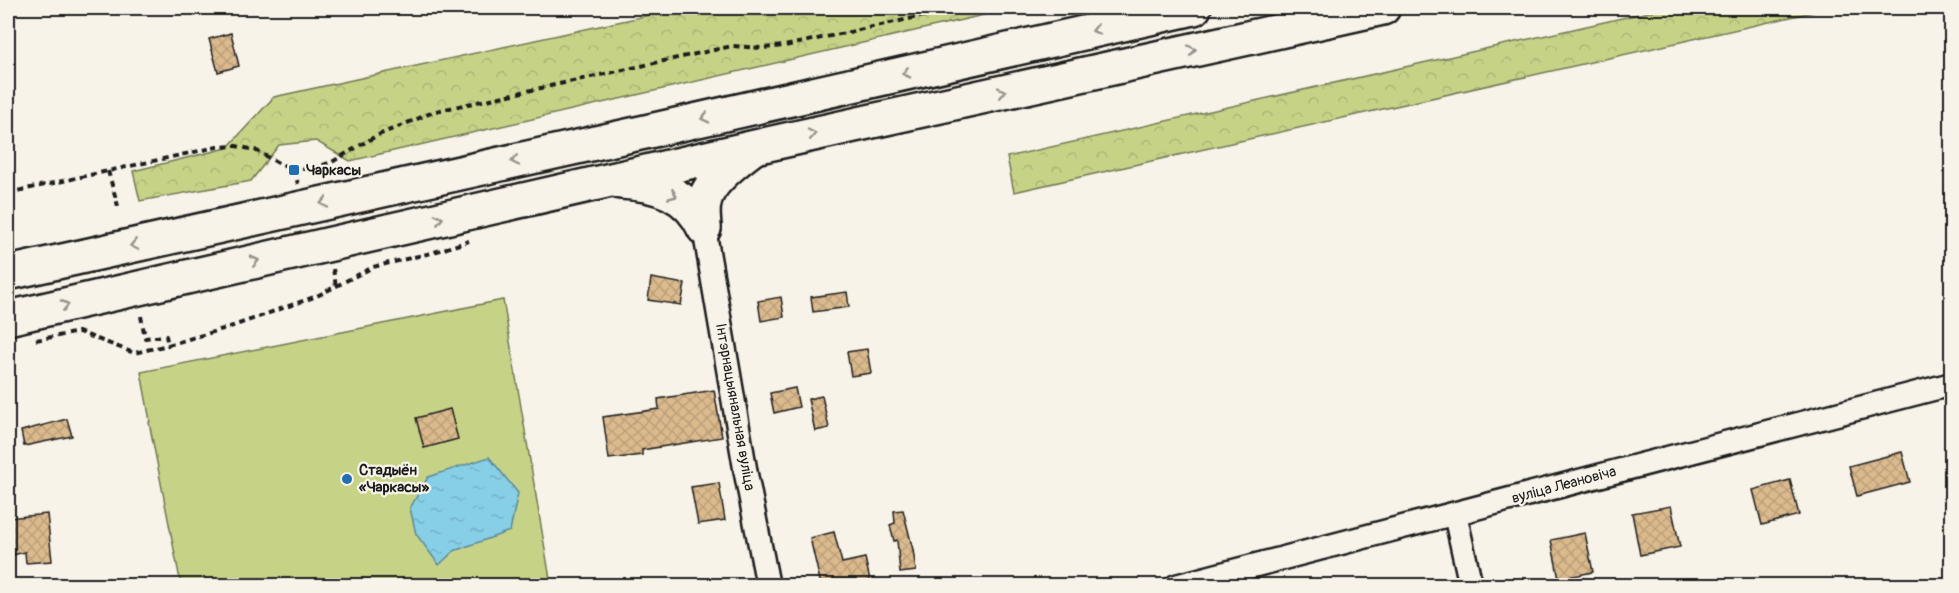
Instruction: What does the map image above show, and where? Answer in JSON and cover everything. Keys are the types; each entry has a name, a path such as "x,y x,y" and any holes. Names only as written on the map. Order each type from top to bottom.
{"highway":[{"path":"8,273 1194,8"},
{"path":"8,318 755,147 1383,8"},
{"path":"705,228 704,203 710,190 731,166 755,147"},
{"path":"596,183 625,182 650,186 676,195 686,201 705,228"}],"street":[{"name":"Інтэрнацыянальная вуліца","path":"705,228 746,474 768,585"},
{"name":"вуліца Леановіча","path":"1176,585 1952,384"},
{"path":"1455,514 1471,585"}],"path":[{"path":"8,193 217,147 236,146 255,150 294,170 317,167 332,162 376,136 436,111 732,46 761,48 785,46 959,8"},
{"path":"108,171 118,206"},
{"path":"35,340 79,332 134,353 230,327 317,296 373,267 431,253 474,239"},
{"path":"141,316 146,339 166,336 168,345"}],"green space":[{"path":"682,8 1014,8 350,161 316,141 279,145 251,181 140,201 133,171 227,148 274,97"},
{"path":"1666,8 1831,8 1014,192 1007,157"},
{"name":"Стадыён «Чаркасы»","path":"503,300 551,585 181,585 141,372"}],"water":[{"path":"489,457 518,493 510,531 454,551 439,565 416,534 410,508 428,477"}],"building":[{"path":"231,33 239,66 218,72 209,39"},
{"path":"651,278 685,284 681,305 648,300"},
{"path":"847,292 849,307 813,312 811,297"},
{"path":"781,297 784,317 761,321 758,301"},
{"path":"867,349 871,373 851,376 847,352"},
{"path":"795,388 799,407 774,413 770,393"},
{"path":"714,390 722,437 642,450 642,455 609,459 603,417 659,409 658,399"},
{"path":"822,396 829,428 815,431 808,399"},
{"path":"450,409 458,439 424,448 416,418"},
{"path":"67,419 72,436 24,446 21,431"},
{"path":"1902,452 1910,482 1857,496 1849,466"},
{"path":"1790,480 1799,515 1762,525 1753,490"},
{"path":"719,483 725,520 698,524 691,487"},
{"path":"1671,506 1680,547 1640,555 1632,513"},
{"path":"903,510 916,571 900,573 897,540 894,541 890,525 895,523 894,511"},
{"path":"47,514 52,561 26,563 25,552 8,556 8,518"},
{"path":"834,532 842,563 865,558 871,585 821,585 810,538"},
{"path":"1585,533 1593,572 1559,579 1551,540"}],"place":[{"name":"Чаркасы","path":"294,170"},
{"name":"Стадыён «Чаркасы»","path":"347,479"}]}
